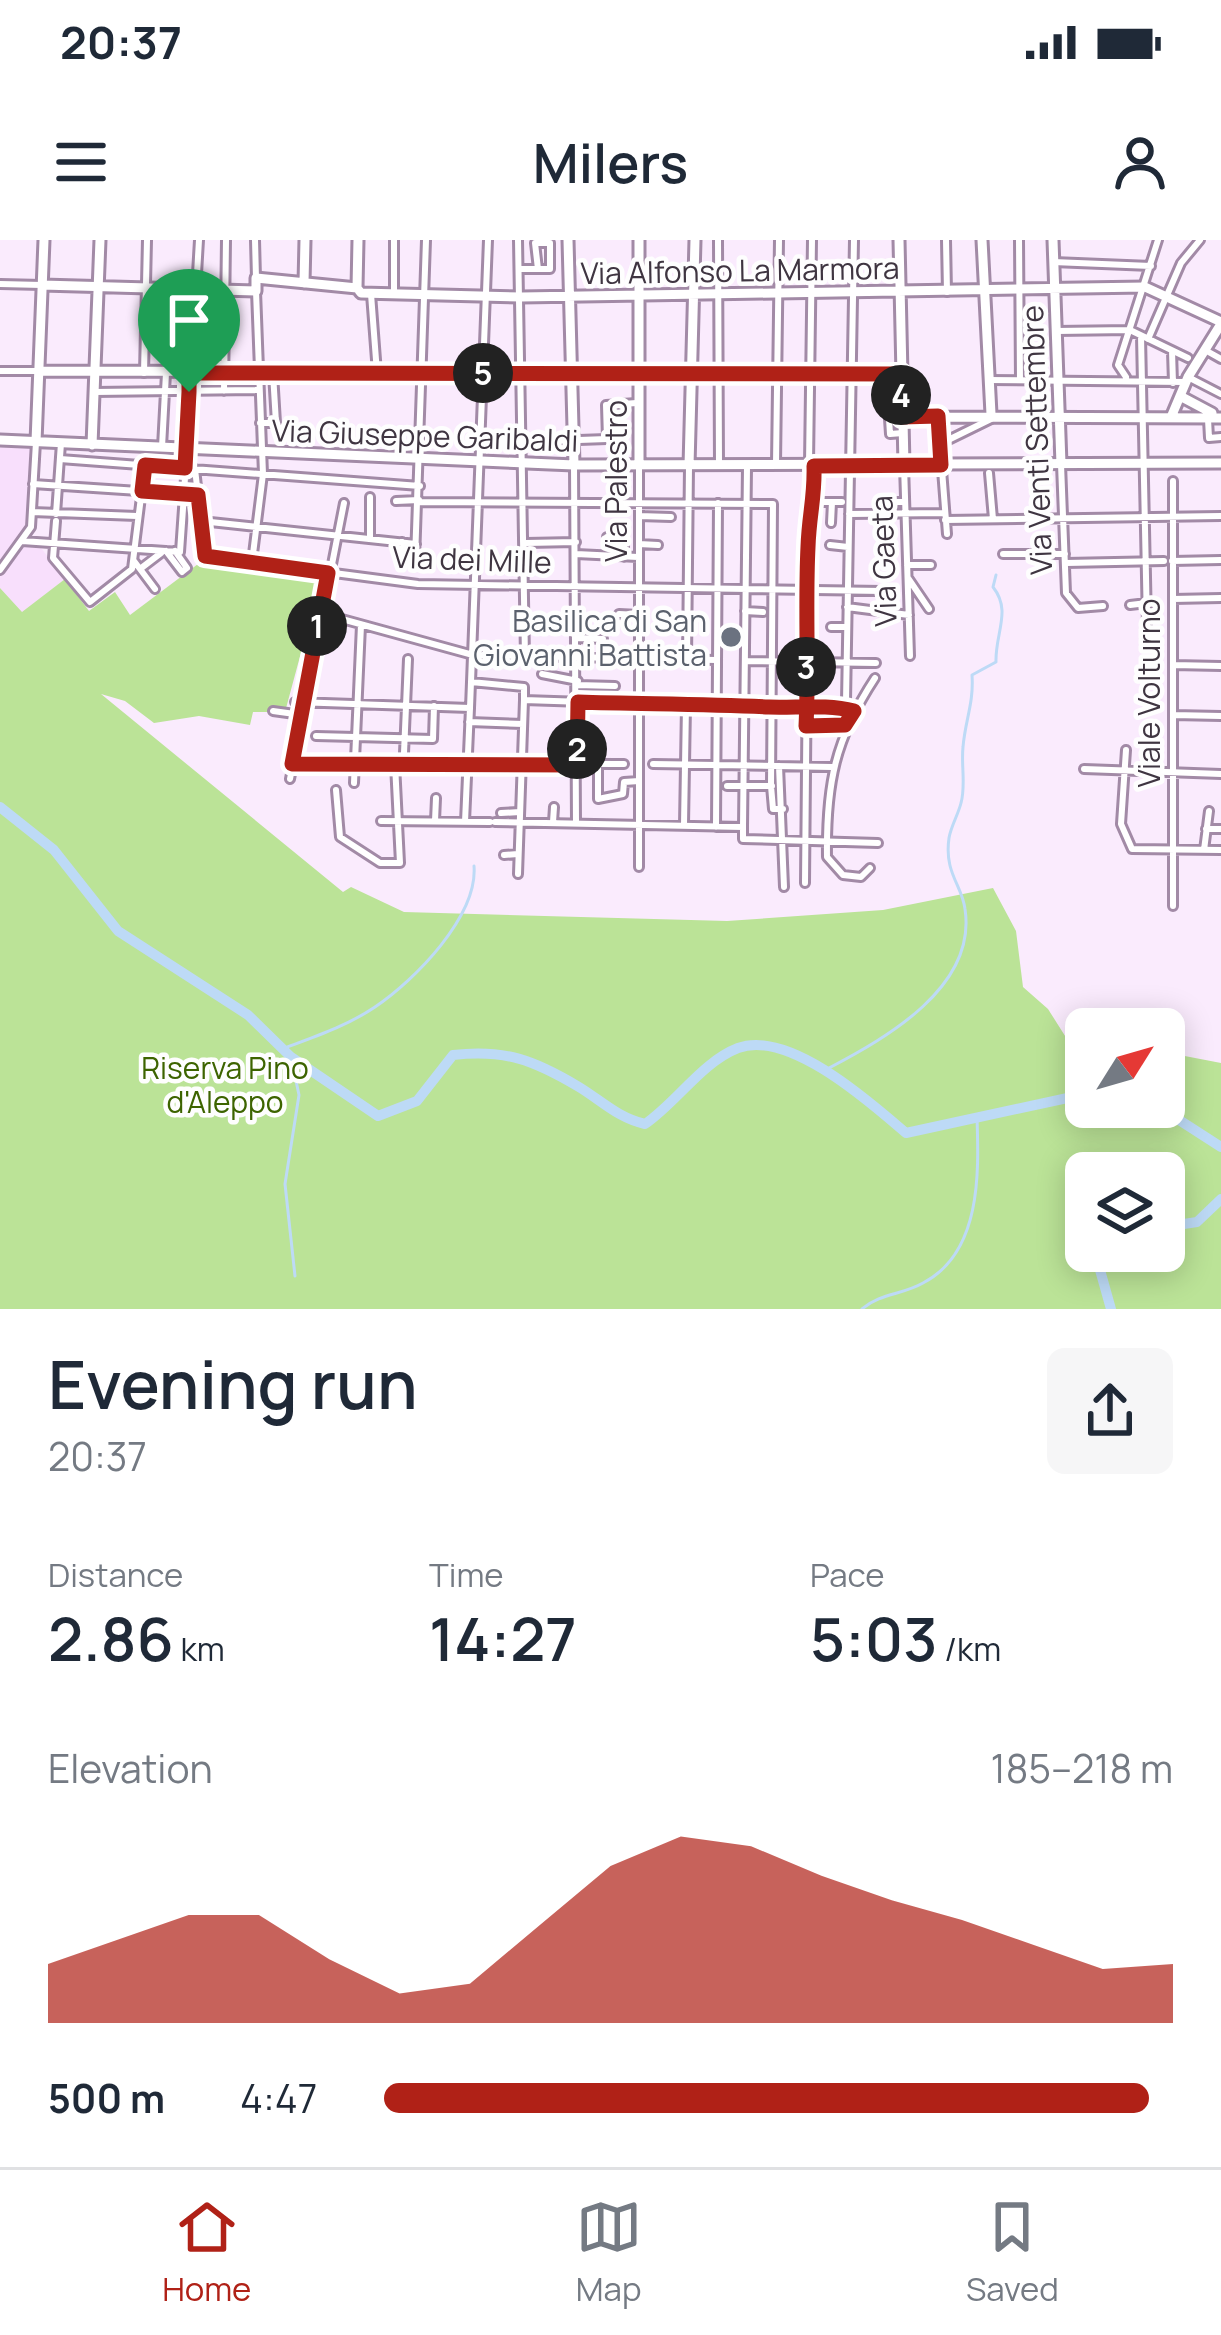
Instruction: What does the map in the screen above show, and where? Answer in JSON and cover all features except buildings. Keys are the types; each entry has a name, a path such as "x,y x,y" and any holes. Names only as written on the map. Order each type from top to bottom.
{"main road":[{"path":"36,442 44,240"},
{"path":"92,445 100,240"},
{"path":"304,283 305,240"},
{"path":"357,288 358,240"},
{"path":"568,240 574,465"},
{"name":"Via Palestro","path":"638,466 639,240"},
{"path":"688,465 695,240"},
{"path":"899,240 904,465"},
{"path":"982,240 991,414"},
{"name":"Via Venti Settembre","path":"1053,240 1061,464"},
{"name":"Via Alfonso La Marmora","path":"42,285 226,290 304,283 394,296 520,297 1144,287 1221,323"},
{"path":"1172,415 1177,385 1217,339 1221,323"},
{"path":"39,371 901,374"},
{"path":"1177,385 1215,416"},
{"path":"902,417 1215,416"},
{"name":"Via Giuseppe Garibaldi","path":"0,440 421,461 776,467"},
{"path":"776,467 1221,463"}],"street":[{"path":"144,373 147,240"},
{"path":"199,240 186,449 203,521 416,544"},
{"path":"224,391 226,240"},
{"path":"252,562 262,474 255,240"},
{"path":"394,240 394,296"},
{"path":"398,541 401,558 415,560 426,240"},
{"path":"465,822 488,240"},
{"path":"518,240 526,502 525,658"},
{"path":"718,240 719,465"},
{"path":"776,467 779,240"},
{"path":"812,240 811,466 831,523"},
{"path":"845,702 854,240"},
{"path":"946,240 947,292"},
{"path":"1019,240 1020,380"},
{"path":"1126,377 1118,365 1158,240"},
{"path":"1147,625 1144,337 1181,263 1200,240"},
{"path":"519,269 538,269 550,268 550,243 535,242 538,269"},
{"path":"1053,262 1151,266"},
{"name":"Via Alfonso La Marmora","path":"0,284 42,285"},
{"path":"371,293 377,373"},
{"path":"1056,331 1130,330 1188,358"},
{"path":"1172,350 1177,385"},
{"path":"1204,350 1221,359"},
{"path":"0,371 39,371"},
{"path":"162,448 166,373"},
{"path":"260,423 276,423 273,374"},
{"path":"988,380 1143,381 1221,394"},
{"path":"901,388 887,388 890,434 902,433"},
{"path":"94,392 260,390"},
{"path":"551,441 607,439 606,405 639,403"},
{"path":"940,444 992,419 991,414"},
{"path":"938,416 946,534"},
{"path":"1215,416 1209,438 1221,437"},
{"path":"0,570 31,527 36,442"},
{"path":"53,558 61,443"},
{"path":"60,459 420,486"},
{"name":"Via Venti Settembre","path":"1061,464 1069,603 1103,606"},
{"path":"145,465 134,549 137,565 154,589"},
{"path":"574,465 576,822"},
{"path":"687,660 688,465"},
{"name":"Via Gaeta","path":"904,465 910,656"},
{"name":"Via Palestro","path":"638,466 639,866"},
{"path":"747,467 746,839 878,843"},
{"path":"21,542 182,549 190,468"},
{"path":"989,473 992,519"},
{"name":"Viale Volturno","path":"1173,481 1168,561 1173,598 1173,906"},
{"path":"33,484 198,495"},
{"path":"370,497 370,537"},
{"path":"397,501 773,508 773,786 783,811 784,887"},
{"path":"805,883 810,502 842,502"},
{"path":"881,502 905,502"},
{"path":"290,779 302,716 299,703 344,503"},
{"path":"716,825 718,506"},
{"path":"33,508 57,514 137,516"},
{"path":"849,514 992,519 1221,516"},
{"path":"639,516 671,517"},
{"name":"Via dei Mille","path":"203,521 205,556 328,573 476,585 883,591"},
{"path":"607,537 624,538 624,557"},
{"path":"41,542 88,602 129,573 150,550"},
{"path":"526,543 576,542"},
{"path":"639,544 658,544"},
{"path":"830,545 848,547"},
{"path":"137,565 168,551"},
{"path":"576,554 639,557"},
{"path":"1003,554 1146,562 1221,560"},
{"path":"907,565 931,565"},
{"path":"908,578 929,609"},
{"path":"1173,598 1221,598"},
{"path":"1130,604 1147,603"},
{"path":"848,607 909,615"},
{"path":"745,610 763,612"},
{"path":"320,614 473,656 716,660"},
{"path":"620,614 639,615"},
{"path":"354,783 361,625"},
{"path":"831,627 847,627"},
{"path":"577,638 603,639"},
{"path":"404,753 408,659"},
{"path":"746,661 876,663"},
{"path":"1173,665 1221,666"},
{"path":"542,674 615,686"},
{"path":"870,868 861,877 843,875 826,857 826,842 832,767 845,725 875,678"},
{"path":"471,681 524,687 518,874"},
{"path":"526,700 854,711"},
{"path":"299,703 468,708"},
{"path":"684,825 686,705"},
{"path":"316,736 433,739 434,706"},
{"path":"273,711 302,716"},
{"path":"1173,715 1221,716"},
{"path":"469,723 523,725"},
{"path":"806,726 845,725"},
{"path":"1126,750 1121,824 1132,849 1221,850"},
{"path":"292,764 625,764"},
{"path":"336,790 340,837 380,862 400,863 395,764"},
{"path":"598,764 598,799 623,794 624,782 639,781"},
{"path":"653,764 832,767"},
{"path":"1084,769 1221,774"},
{"path":"728,786 773,786"},
{"path":"435,821 436,798"},
{"path":"553,822 554,807"},
{"path":"1204,850 1209,811"},
{"path":"501,813 553,822 743,825"},
{"path":"381,821 519,817"},
{"path":"1206,829 1221,829"},
{"path":"504,855 518,854"}],"shaded area":[{"path":"0,444 31,445 27,526 0,563"},
{"path":"24,544 41,548 65,579 22,613 0,588 0,575"}],"green space":[{"name":"Riserva Pino d'Aleppo","path":"198,564 322,582 315,623 309,623 285,712 253,712 250,725 199,716 154,723 125,701 101,694 343,892 351,887 404,912 727,921 883,910 993,888 1016,931 1023,987 1048,1009 1065,1036 1065,1128 1185,1128 1185,1056 1221,1063 1221,1309 0,1309 0,588 22,612 65,579 89,611 115,592 130,615"}],"waterway":[{"path":"829,1068 900,1025 942,986 957,963 965,937 965,909 951,870 949,838 962,796 972,675 996,662 1002,614 993,587 996,575"},
{"path":"0,807 54,850 118,931 248,1015 291,1057 378,1116 417,1101 453,1055 471,1054 504,1055 533,1063 645,1124 725,1054 758,1045 781,1049 828,1072 906,1133 1065,1099"},
{"path":"282,1049 353,1020 408,981 455,925 473,885 474,866"},
{"path":"291,1057 299,1095 285,1184 295,1276"},
{"path":"862,1309 923,1283 956,1252 966,1232 976,1187 977,1118"},
{"path":"1185,1124 1221,1147"},
{"path":"1185,1224 1197,1222 1221,1199"},
{"path":"1101,1272 1111,1309"}],"place":[{"name":"Basilica di San Giovanni Battista","path":"731,637"}],"route":[{"path":"189,392 185,468 145,465 142,491 198,495 205,556 328,573 292,764 577,765 578,702 807,708 838,707 854,711 845,725 806,726 807,708 808,544 814,466 941,465 938,416 902,417 901,374 189,373 189,392"}]}
